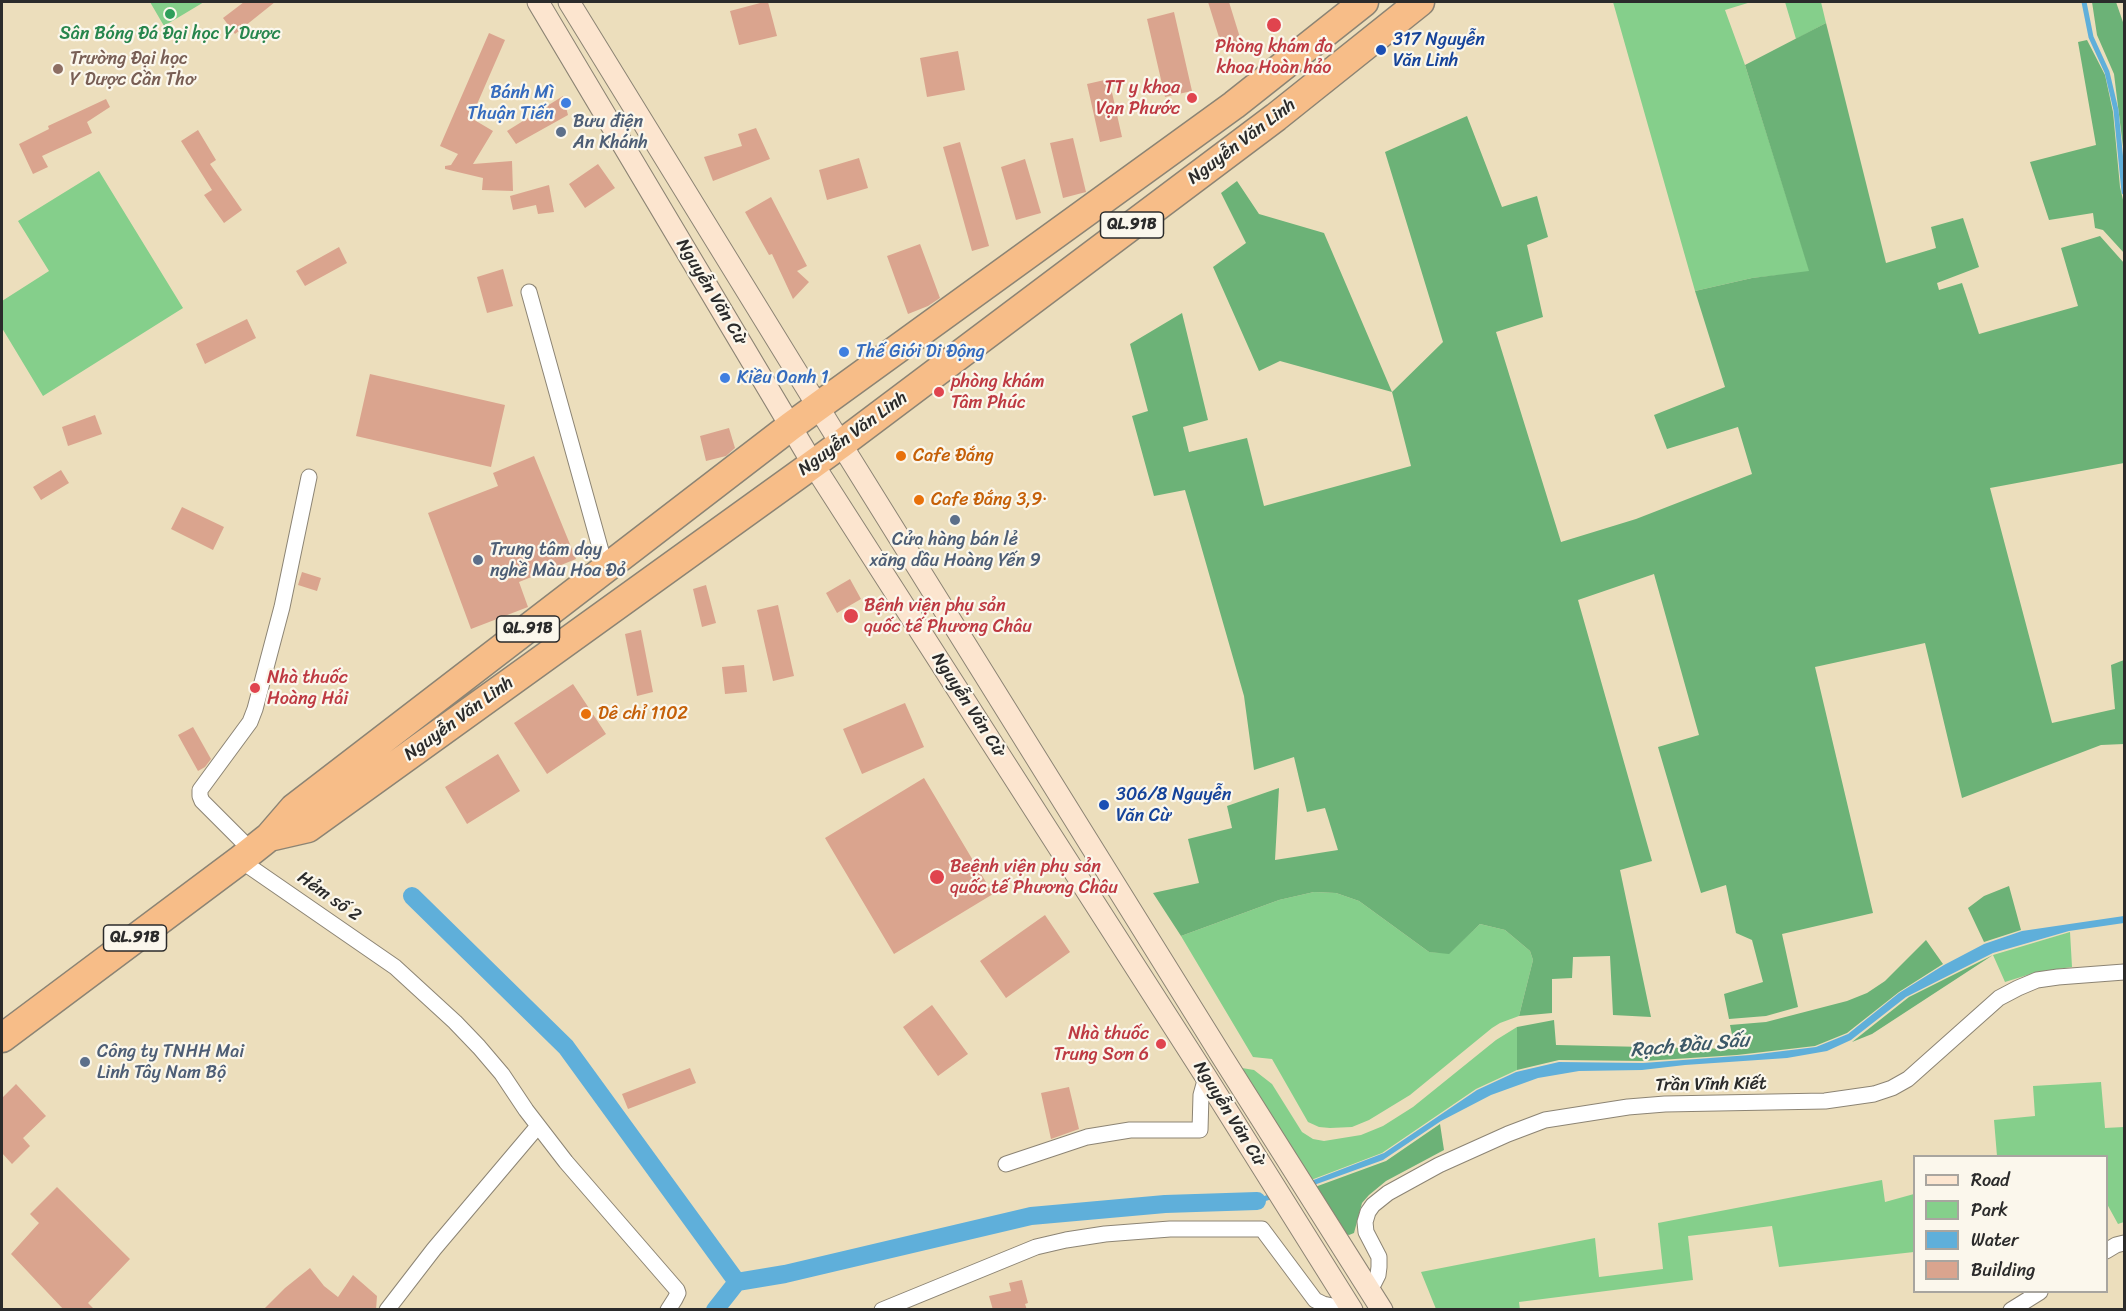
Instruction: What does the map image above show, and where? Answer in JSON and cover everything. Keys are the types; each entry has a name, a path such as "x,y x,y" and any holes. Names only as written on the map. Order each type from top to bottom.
{"highway":[{"name":"Nguyễn Văn Linh","path":"2,1038 253,849 294,808 791,426 1224,112 1364,2"},
{"name":"Nguyễn Văn Linh","path":"253,849 308,828 841,444 1276,117 1420,2"}],"main road":[{"name":"Nguyễn Văn Cừ","path":"538,2 813,464 1206,1077 1351,1310"},
{"name":"Nguyễn Văn Cừ","path":"569,2 841,444 1382,1310"},
{"path":"1128,955 1150,940"}],"street":[{"path":"529,292 606,569"},
{"name":"Hẻm số 2","path":"309,477 282,607 255,710 250,722 200,790 202,801 253,849 395,966 479,1047 502,1074 566,1162 676,1290 678,1306"},
{"name":"Trần Vĩnh Kiết","path":"1366,1232 1365,1222 1368,1212 1388,1193 1439,1166 1508,1134 1545,1120 1647,1106 1825,1101 1874,1094 1908,1079 1999,998 2018,988 2037,980 2124,972"},
{"path":"1006,1164 1088,1137 1130,1130 1200,1130 1202,1095 1206,1077"},
{"path":"387,1310 538,1126"},
{"path":"882,1310 1036,1247 1066,1240 1105,1234 1170,1230 1262,1228 1315,1300 1351,1310"},
{"path":"1339,1241 1352,1246 1362,1242 1366,1232"},
{"path":"1366,1232 1379,1257 1380,1267 1374,1283 1368,1287"},
{"path":"2108,1250 2124,1243"},
{"path":"2011,1310 2038,1293"}],"green space":[{"name":"Sân Bóng Đá Đại học Y Dược","path":"150,2 204,2 164,26"},
{"path":"1613,2 1751,2 1725,10 1745,65 1810,272 1752,278 1695,291"},
{"path":"1785,2 1821,2 1826,23 1796,39"},
{"path":"2092,2 2116,2 2124,25 2124,155 2114,74 2097,35"},
{"path":"1826,23 1886,263 1936,248 1931,227 1963,218 1979,267 1937,283 1939,290 1962,283 1979,334 2078,306 2061,248 2100,236 2124,263 2124,463 1990,488 2052,723 2115,709 2111,665 2124,660 2124,744 2101,745 1962,798 1925,643 1815,667 1873,913 1782,934 1798,1007 1766,1016 1729,1019 1724,994 1763,982 1752,940 1736,933 1726,885 1701,893 1658,747 1699,735 1654,574 1578,600 1652,861 1620,870 1651,1017 1613,1015 1610,956 1573,957 1572,978 1552,979 1552,1013 1519,1016 1533,960 1530,951 1505,930 1480,924 1449,954 1429,952 1359,901 1336,893 1314,892 1279,900 1181,936 1153,893 1199,883 1188,839 1232,828 1227,806 1279,788 1275,860 1338,850 1325,808 1307,812 1294,757 1254,770 1244,696 1185,490 1154,496 1132,416 1148,411 1130,344 1182,313 1208,420 1183,427 1189,452 1247,438 1264,506 1411,466 1392,392 1443,342 1385,152 1467,116 1502,207 1537,196 1548,237 1527,245 1543,317 1496,332 1561,542 1636,519 1752,474 1738,427 1667,449 1654,415 1725,387 1695,291 1752,278 1809,271 1745,65"},
{"path":"2087,40 2105,75 2113,112 2120,187 2124,204 2124,253 2103,230 2095,228 2093,213 2049,220 2030,162 2096,145 2078,42"},
{"path":"99,171 183,308 43,396 2,328 2,301 49,271 18,221"},
{"path":"1237,181 1259,214 1324,233 1392,392 1280,361 1259,371 1213,267 1246,243 1221,193"},
{"path":"2009,886 2021,930 1984,942 1968,908 1984,896"},
{"path":"1314,892 1336,893 1359,901 1429,952 1449,953 1480,924 1505,930 1530,951 1533,960 1519,1016 1492,1028 1410,1095 1369,1120 1352,1127 1330,1128 1319,1127 1308,1122 1272,1059 1253,1057 1181,936 1279,900"},
{"path":"2070,932 2072,967 2037,972 2005,982 1993,955"},
{"path":"1926,940 1943,964 1899,992 1847,1033 1815,1046 1737,1055 1644,1061 1559,1060 1517,1070 1517,1027 1554,1020 1556,1045 1735,1049 1730,1025 1766,1022 1847,1001 1867,993 1885,981"},
{"path":"1993,955 1872,1034 1852,1042 1909,997"},
{"path":"1517,1027 1517,1070 1476,1089 1382,1153 1311,1180 1242,1068 1254,1070 1272,1084 1302,1132 1313,1139 1324,1141 1361,1135 1383,1126 1413,1107 1496,1040"},
{"path":"2101,1082 2105,1128 2124,1127 2124,1222 2118,1224 2108,1206 2108,1155 1997,1155 1994,1120 2035,1116 2033,1086"},
{"path":"1440,1124 1444,1150 1386,1181 1362,1203 1354,1233 1349,1235 1343,1233 1315,1187 1386,1161"},
{"path":"1882,1180 1885,1202 1913,1194 1913,1252 1779,1267 1772,1226 1688,1236 1693,1280 1519,1302 1520,1310 1436,1309 1421,1272 1595,1238 1599,1277 1663,1269 1658,1223"}],"water":[{"name":"Rạch Đầu Sấu","path":"2124,916 2124,923 2069,931 1993,953 1906,997 1851,1040 1827,1051 1787,1058 1642,1070 1579,1071 1538,1078 1491,1095 1441,1121 1383,1160 1314,1185 1311,1181 1384,1153 1477,1090 1516,1072 1559,1062 1643,1063 1750,1055 1816,1047 1848,1034 1899,993 1984,944 2022,931"}],"building":[{"path":"244,2 275,2 235,34 223,18"},
{"path":"768,2 777,36 739,45 730,11"},
{"path":"1208,2 1229,2 1242,44 1223,50"},
{"path":"1174,12 1192,91 1165,97 1147,19"},
{"path":"489,33 505,40 471,118 493,131 473,164 512,161 513,191 482,190 483,178 445,169 445,166 451,165 458,154 440,146"},
{"path":"958,51 965,90 927,97 920,58"},
{"path":"1109,79 1122,137 1100,142 1087,84"},
{"path":"563,96 568,115 516,144 507,131"},
{"path":"106,99 110,107 87,122 92,133 42,156 48,167 33,174 19,144 49,129 48,126"},
{"path":"756,128 770,159 713,181 704,157 742,146 738,134"},
{"path":"198,130 216,160 210,164 242,210 224,223 204,195 212,190 181,141"},
{"path":"1073,138 1086,192 1063,198 1050,143"},
{"path":"960,142 989,246 972,251 943,147"},
{"path":"859,158 868,188 827,200 819,170"},
{"path":"1025,159 1041,213 1016,220 1001,167"},
{"path":"598,164 615,188 585,208 569,184"},
{"path":"549,185 554,212 538,214 536,205 513,210 510,196"},
{"path":"771,197 807,266 797,271 809,282 793,299 772,254 769,255 745,212"},
{"path":"920,244 940,298 908,314 887,256"},
{"path":"339,247 347,263 305,286 296,271"},
{"path":"503,269 513,306 487,313 477,277"},
{"path":"247,319 256,338 205,364 196,344"},
{"path":"370,374 505,405 491,467 356,436"},
{"path":"95,415 102,434 68,446 62,427"},
{"path":"729,428 735,448 726,456 706,461 700,436"},
{"path":"534,456 576,559 519,582 528,607 471,629 428,513 498,486 493,473"},
{"path":"61,470 69,483 41,500 33,487"},
{"path":"182,507 224,527 213,550 171,529"},
{"path":"302,572 321,578 317,591 298,585"},
{"path":"850,579 861,599 837,613 826,593"},
{"path":"706,585 716,623 702,627 693,589"},
{"path":"778,605 794,676 773,681 757,610"},
{"path":"641,630 653,692 637,696 625,634"},
{"path":"744,665 747,692 725,694 722,667"},
{"path":"573,684 606,734 547,774 514,723"},
{"path":"905,703 924,747 862,774 843,729"},
{"path":"193,727 211,759 205,767 198,771 178,735"},
{"path":"498,754 520,791 467,824 445,787"},
{"path":"924,778 993,894 894,954 825,838"},
{"path":"1045,915 1070,952 1006,998 980,961"},
{"path":"932,1005 968,1054 938,1076 903,1027"},
{"path":"690,1068 696,1083 628,1109 622,1094"},
{"path":"16,1084 46,1116 23,1138 30,1146 12,1164 2,1153 2,1098"},
{"path":"1069,1087 1079,1129 1051,1139 1041,1093"},
{"path":"57,1187 130,1259 88,1303 95,1310 64,1310 11,1254 39,1223 30,1214"},
{"path":"310,1268 324,1286 338,1297 353,1275 377,1296 376,1310 263,1310"},
{"path":"1022,1280 1028,1303 1025,1304 1027,1310 993,1310 989,1296 1011,1291 1009,1283"}],"waterway":[{"path":"2084,2 2091,37 2107,72 2116,110 2124,192"},
{"path":"412,896 566,1047 737,1282"},
{"name":"Rạch Đầu Sấu","path":"1257,1201 1276,1195"},
{"path":"715,1310 737,1282 785,1274 1031,1216 1165,1204 1257,1201"}],"place":[{"name":"Sân Bóng Đá Đại học Y Dược","path":"170,14"},
{"name":"Phòng khám đa khoa Hoàn hảo","path":"1274,25"},
{"name":"317 Nguyễn Văn Linh","path":"1381,50"},
{"name":"Trường Đại học Y Dược Cần Thơ","path":"58,69"},
{"name":"TT y khoa Vạn Phước","path":"1192,98"},
{"name":"Bánh Mì Thuận Tiến","path":"566,103"},
{"name":"Bưu điện An Khánh","path":"561,132"},
{"name":"Thế Giới Di Động","path":"844,352"},
{"name":"Kiều Oanh 1","path":"725,378"},
{"name":"phòng khám Tâm Phúc","path":"939,392"},
{"name":"Cafe Đắng","path":"901,456"},
{"name":"Cafe Đắng 3,9·","path":"919,500"},
{"name":"Cửa hàng bán lẻ xăng dầu Hoàng Yến 9","path":"955,520"},
{"name":"Trung tâm dạy nghề Màu Hoa Đỏ","path":"478,560"},
{"name":"Bệnh viện phụ sản quốc tế Phương Châu","path":"851,616"},
{"name":"Nhà thuốc Hoàng Hải","path":"255,688"},
{"name":"Dê chỉ 1102","path":"586,714"},
{"name":"306/8 Nguyễn Văn Cừ","path":"1104,805"},
{"name":"Beệnh viện phụ sản quốc tế Phương Châu","path":"937,877"},
{"name":"Nhà thuốc Trung Sơn 6","path":"1161,1044"},
{"name":"Công ty TNHH Mai Linh Tây Nam Bộ","path":"85,1062"}]}
